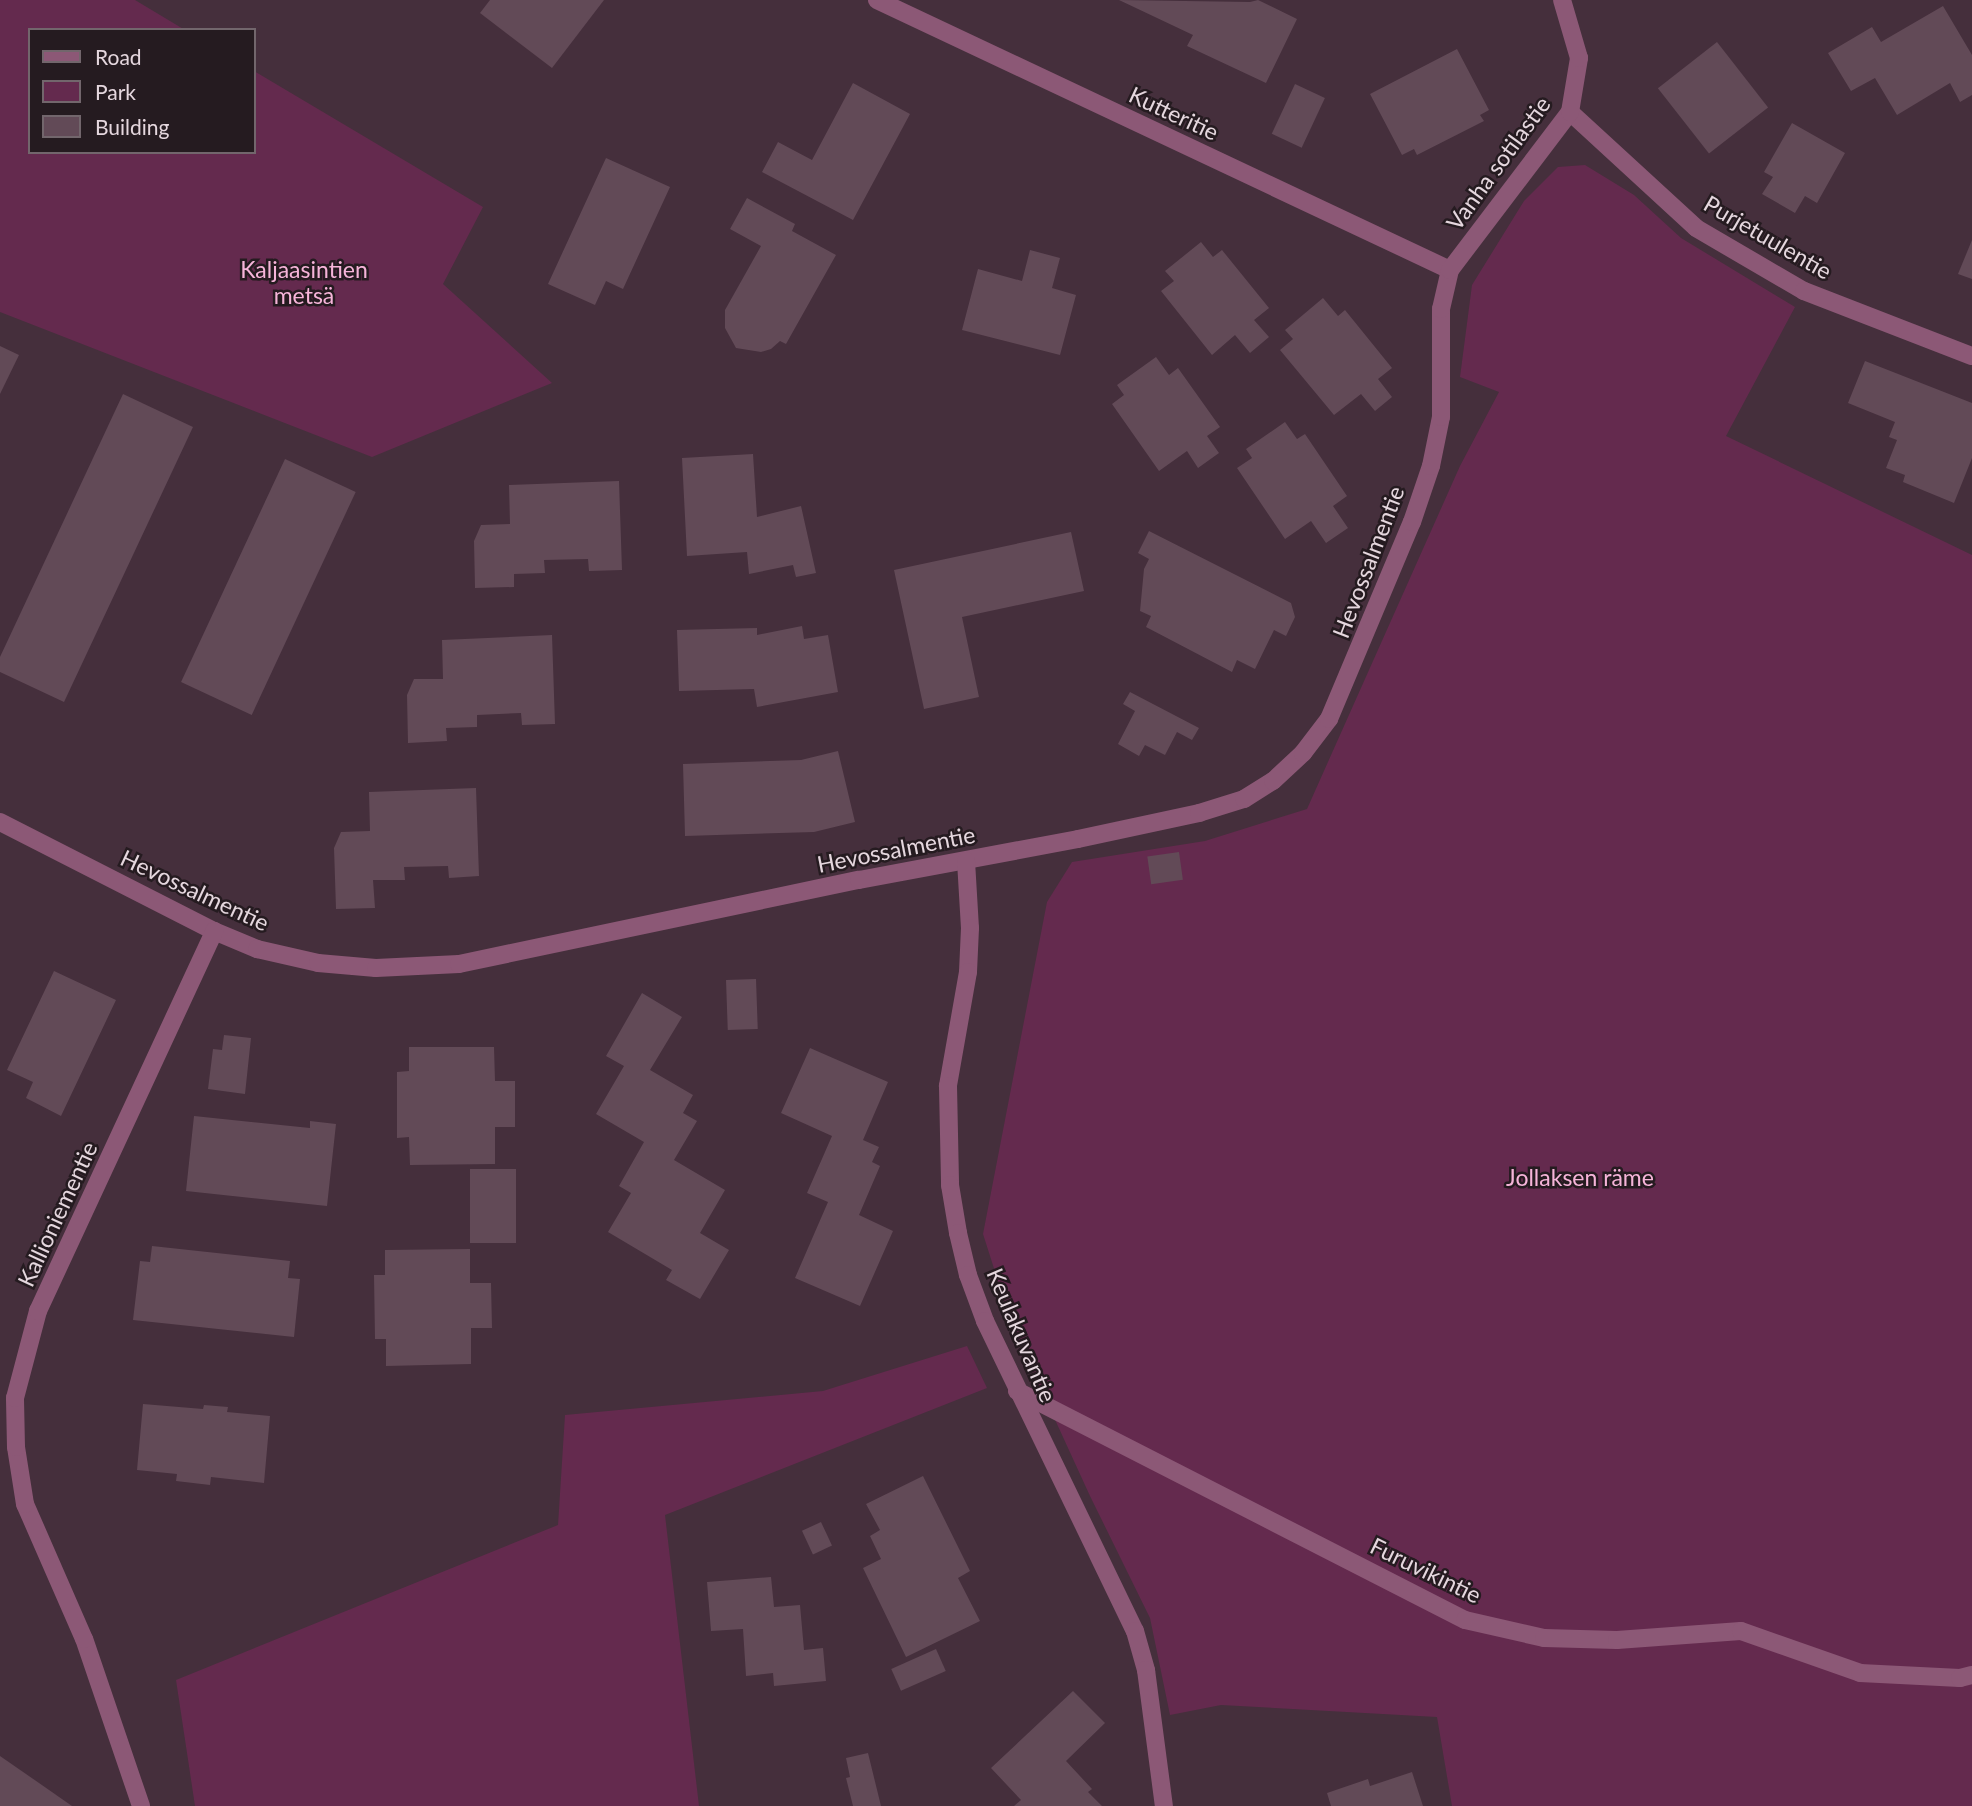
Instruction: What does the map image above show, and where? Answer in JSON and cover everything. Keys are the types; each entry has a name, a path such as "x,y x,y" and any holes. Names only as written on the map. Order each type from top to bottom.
{"street":[{"name":"Kutteritie","path":"877,0 1450,270"},
{"name":"Vanha sotilastie","path":"1450,270 1570,111 1579,58 1562,0"},
{"name":"Purjetuulentie","path":"1570,111 1696,228 1804,291 1972,355"},
{"name":"Hevossalmentie","path":"0,822 214,931 257,949 318,963 376,968 459,964 859,880 966,861 1224,806 1244,799 1273,781 1303,753 1329,719 1412,522 1430,466 1441,417 1441,309 1450,270"},
{"name":"Keulakuvantie","path":"966,861 969,950 948,1086 950,1185 968,1275 1017,1391 1135,1631 1146,1670 1164,1806"},
{"name":"Kallioniementie","path":"141,1806 84,1639 25,1504 16,1447 15,1398 38,1311 214,931"},
{"name":"Furuvikintie","path":"1017,1391 1465,1620 1544,1638 1617,1640 1741,1630 1860,1673 1960,1678 1972,1675"}],"green space":[{"name":"Kaljaasintien metsä","path":"0,0 135,0 182,28 28,28 28,154 256,154 256,72 483,207 443,284 552,383 372,457 0,312"},
{"name":"Jollaksen räme","path":"1585,165 1634,195 1681,238 1795,307 1726,436 1972,555 1972,1806 1452,1806 1437,1717 1221,1705 1170,1715 1150,1618 1090,1496 1013,1328 983,1234 1047,902 1072,862 1205,841 1307,809 1460,466 1499,392 1460,377 1472,285 1524,201 1558,167"},
{"path":"967,1346 987,1388 665,1515 699,1806 195,1806 176,1680 558,1525 565,1415 823,1391"}],"building":[{"path":"490,0 604,0 552,68 480,13"},
{"path":"1119,0 1258,0 1297,19 1266,83 1187,46 1193,35"},
{"path":"1943,6 1972,55 1972,95 1960,102 1950,83 1897,115 1875,78 1851,91 1828,53 1872,27 1881,42"},
{"path":"1717,42 1768,107 1709,154 1658,88"},
{"path":"1457,49 1489,110 1480,115 1484,121 1417,155 1414,149 1402,155 1370,94"},
{"path":"853,83 910,114 853,220 762,172 778,142 812,160"},
{"path":"1295,84 1325,98 1302,148 1272,134"},
{"path":"1792,123 1845,153 1817,203 1805,196 1795,213 1762,194 1773,177 1764,172"},
{"path":"606,158 670,187 623,289 606,281 595,305 548,284"},
{"path":"747,198 795,224 792,231 836,255 786,344 780,341 771,349 761,352 736,348 725,328 725,310 761,246 730,229"},
{"path":"1972,240 1972,279 1958,274"},
{"path":"1201,242 1213,257 1222,250 1269,308 1254,320 1269,337 1250,353 1235,335 1212,355 1161,291 1174,281 1165,271"},
{"path":"1030,250 1060,258 1052,288 1076,295 1060,355 962,330 978,269 1022,281"},
{"path":"1323,298 1338,316 1345,310 1392,368 1378,379 1392,397 1375,411 1361,394 1334,415 1280,350 1293,339 1285,330"},
{"path":"0,346 19,355 0,394"},
{"path":"1156,357 1169,375 1178,368 1220,427 1207,436 1219,453 1198,468 1187,451 1159,471 1112,404 1124,395 1117,385"},
{"path":"1865,361 1972,403 1972,458 1954,503 1903,482 1905,475 1886,468 1897,440 1889,437 1895,422 1848,403"},
{"path":"123,394 193,427 64,702 0,672 0,657"},
{"path":"1285,422 1297,439 1305,434 1347,496 1333,506 1348,528 1326,543 1311,521 1285,539 1237,468 1252,458 1246,449"},
{"path":"753,454 757,517 801,506 816,573 796,577 793,565 749,574 747,552 687,556 682,458"},
{"path":"285,459 356,492 252,715 181,682"},
{"path":"619,481 622,570 589,571 588,559 544,560 545,573 514,574 514,587 475,588 474,541 481,525 510,524 509,485"},
{"path":"1149,531 1291,603 1295,617 1286,636 1274,630 1255,669 1237,660 1232,672 1146,627 1151,616 1140,611 1144,569 1149,559 1138,553"},
{"path":"1071,532 1084,591 962,617 979,697 924,709 894,570"},
{"path":"802,626 804,639 828,635 838,692 757,707 754,689 679,691 677,630 757,628 757,635"},
{"path":"552,635 555,724 522,725 521,713 477,715 477,727 446,728 447,741 408,743 407,695 414,679 443,679 442,640"},
{"path":"1130,692 1199,728 1192,740 1177,732 1165,755 1145,745 1139,756 1118,744 1135,711 1123,704"},
{"path":"838,751 855,822 814,832 685,836 683,764 801,760"},
{"path":"476,788 479,876 449,878 448,866 404,867 405,880 373,880 375,908 336,909 334,848 341,832 370,831 369,792"},
{"path":"1179,852 1183,880 1151,884 1147,856"},
{"path":"54,971 116,1000 61,1116 26,1098 33,1082 7,1070"},
{"path":"756,979 758,1029 728,1030 726,980"},
{"path":"642,993 682,1017 650,1070 693,1095 683,1113 697,1121 674,1160 725,1190 700,1233 729,1250 700,1299 666,1280 672,1270 608,1232 631,1193 619,1186 644,1142 596,1114 624,1066 606,1056"},
{"path":"224,1035 251,1038 245,1094 208,1089 213,1049 222,1050"},
{"path":"409,1047 494,1047 495,1081 515,1081 515,1127 495,1127 495,1164 410,1165 409,1137 397,1138 397,1072 409,1071"},
{"path":"810,1048 888,1082 863,1140 879,1147 872,1162 880,1166 859,1215 893,1231 860,1306 795,1278 828,1202 807,1193 832,1136 781,1113"},
{"path":"194,1116 310,1128 310,1121 336,1124 327,1206 186,1191"},
{"path":"470,1169 516,1169 516,1243 470,1243"},
{"path":"152,1246 290,1261 288,1278 300,1279 294,1337 133,1320 140,1261 150,1262"},
{"path":"470,1249 470,1283 491,1283 492,1328 471,1328 471,1364 386,1366 386,1339 375,1339 374,1275 385,1275 385,1250"},
{"path":"143,1404 203,1409 204,1405 228,1407 227,1412 270,1416 264,1483 211,1477 210,1485 176,1481 177,1474 137,1470"},
{"path":"923,1476 970,1571 958,1578 980,1621 906,1657 863,1568 881,1559 870,1536 880,1530 866,1504"},
{"path":"821,1522 832,1546 813,1554 802,1531"},
{"path":"771,1577 774,1607 800,1605 804,1650 823,1648 826,1681 774,1686 773,1673 746,1676 743,1629 711,1631 707,1582"},
{"path":"936,1649 946,1671 901,1691 891,1669"},
{"path":"1073,1691 1105,1723 1066,1761 1092,1789 1088,1792 1102,1806 1014,1806 1021,1800 991,1768"},
{"path":"868,1753 881,1806 853,1806 846,1778 850,1777 846,1758"},
{"path":"0,1756 39,1783 72,1806 0,1806"},
{"path":"1412,1772 1423,1806 1331,1806 1327,1793 1368,1779 1370,1786"}]}
